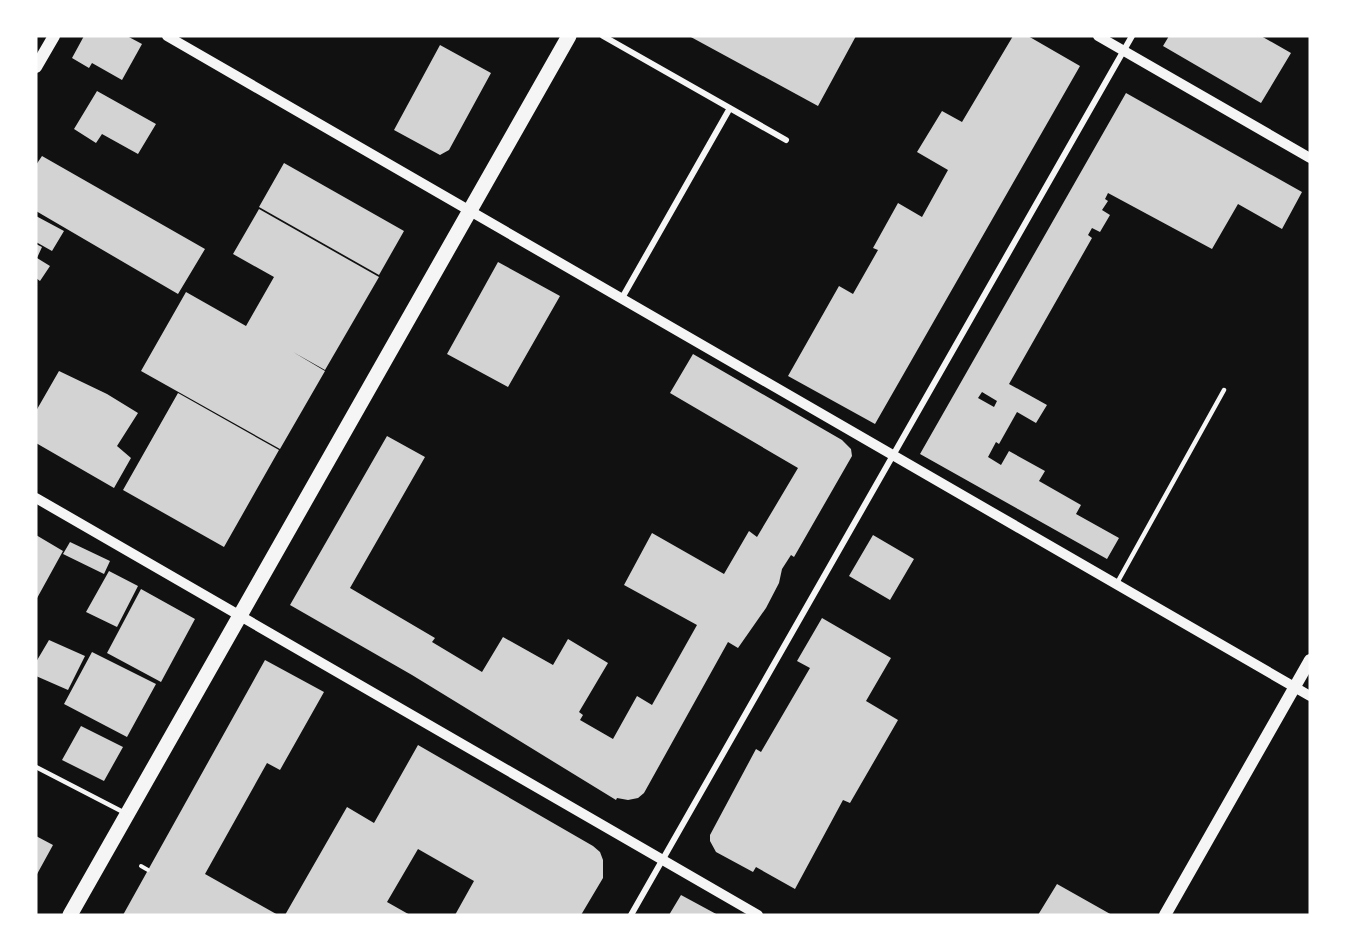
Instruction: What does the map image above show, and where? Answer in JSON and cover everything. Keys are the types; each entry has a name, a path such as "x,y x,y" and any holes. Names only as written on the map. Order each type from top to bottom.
{"main road":[{"path":"36,67 54,36"},
{"path":"70,915 569,36"},
{"path":"1165,915 1310,660"}],"street":[{"path":"167,36 1310,696"},
{"path":"603,36 786,140"},
{"path":"1098,36 1310,158"},
{"path":"631,915 1132,36"},
{"path":"622,298 730,108"},
{"path":"36,498 758,915"}],"lane":[{"path":"1117,583 1224,390"},
{"path":"36,767 128,814"}],"path":[{"path":"141,866 147,870"}],"building":[{"path":"84,36 127,36 142,44 122,80 92,63 89,68 72,58"},
{"path":"689,36 856,36 818,106"},
{"path":"1013,36 1028,36 1080,66 875,424 788,376 839,286 853,294 878,250 873,248 898,203 922,217 948,170 917,152 942,111 962,122"},
{"path":"1169,36 1261,36 1291,53 1261,103 1163,46"},
{"path":"440,45 491,73 449,150 440,155 394,130"},
{"path":"97,91 156,124 138,154 102,134 96,143 74,129"},
{"path":"1126,93 1302,192 1282,229 1238,204 1212,249 1108,193 1105,199 1108,201 1102,210 1110,215 1100,232 1092,228 1088,235 1092,238 1009,384 1047,405 1036,423 1017,412 999,444 996,442 988,457 1001,465 1009,451 1045,471 1039,481 1081,505 1076,514 1119,538 1107,559 920,454","holes":["982,392 997,401 994,407 978,398"]},
{"path":"42,156 205,249 178,294 36,211 36,165"},
{"path":"284,163 404,231 379,275 259,207"},
{"path":"259,209 379,277 325,370 293,352 325,371 280,449 141,371 186,292 246,326 274,277 233,254"},
{"path":"36,216 64,231 52,251 36,242"},
{"path":"36,244 42,247 37,258 50,266 40,281 36,278"},
{"path":"498,262 560,296 508,387 447,354"},
{"path":"693,354 842,440 851,449 852,456 794,557 791,555 782,569 779,583 766,608 738,648 728,642 644,793 638,798 628,800 617,798 616,800 412,675 290,605 387,436 425,457 350,588 435,638 432,642 482,672 503,637 553,665 568,639 608,663 579,712 583,715 580,720 613,739 637,696 652,705 697,625 624,585 652,533 724,574 749,531 757,537 798,468 670,393"},
{"path":"59,371 107,394 138,413 117,446 131,458 114,488 36,443 36,411"},
{"path":"178,393 279,450 224,547 123,490"},
{"path":"36,535 63,551 36,600"},
{"path":"873,535 914,559 890,600 849,576"},
{"path":"70,542 110,561 104,574 63,554"},
{"path":"109,571 138,586 117,627 86,612"},
{"path":"141,589 195,619 161,682 107,653"},
{"path":"822,618 891,658 866,701 898,720 850,803 843,800 795,889 756,867 753,872 716,852 710,841 710,835 756,749 761,752 810,668 797,661"},
{"path":"49,640 85,656 68,690 36,676 36,662"},
{"path":"92,652 156,684 127,737 64,704"},
{"path":"265,660 324,692 280,770 267,763 205,874 278,915 123,915"},
{"path":"81,726 123,747 104,781 62,760"},
{"path":"418,745 600,852 603,860 603,878 581,915 455,915 474,881 418,849 387,902 410,915 285,915 347,807 374,823"},
{"path":"36,836 53,845 36,876"},
{"path":"1057,884 1112,915 1038,915"},
{"path":"681,895 718,915 669,915"}]}
